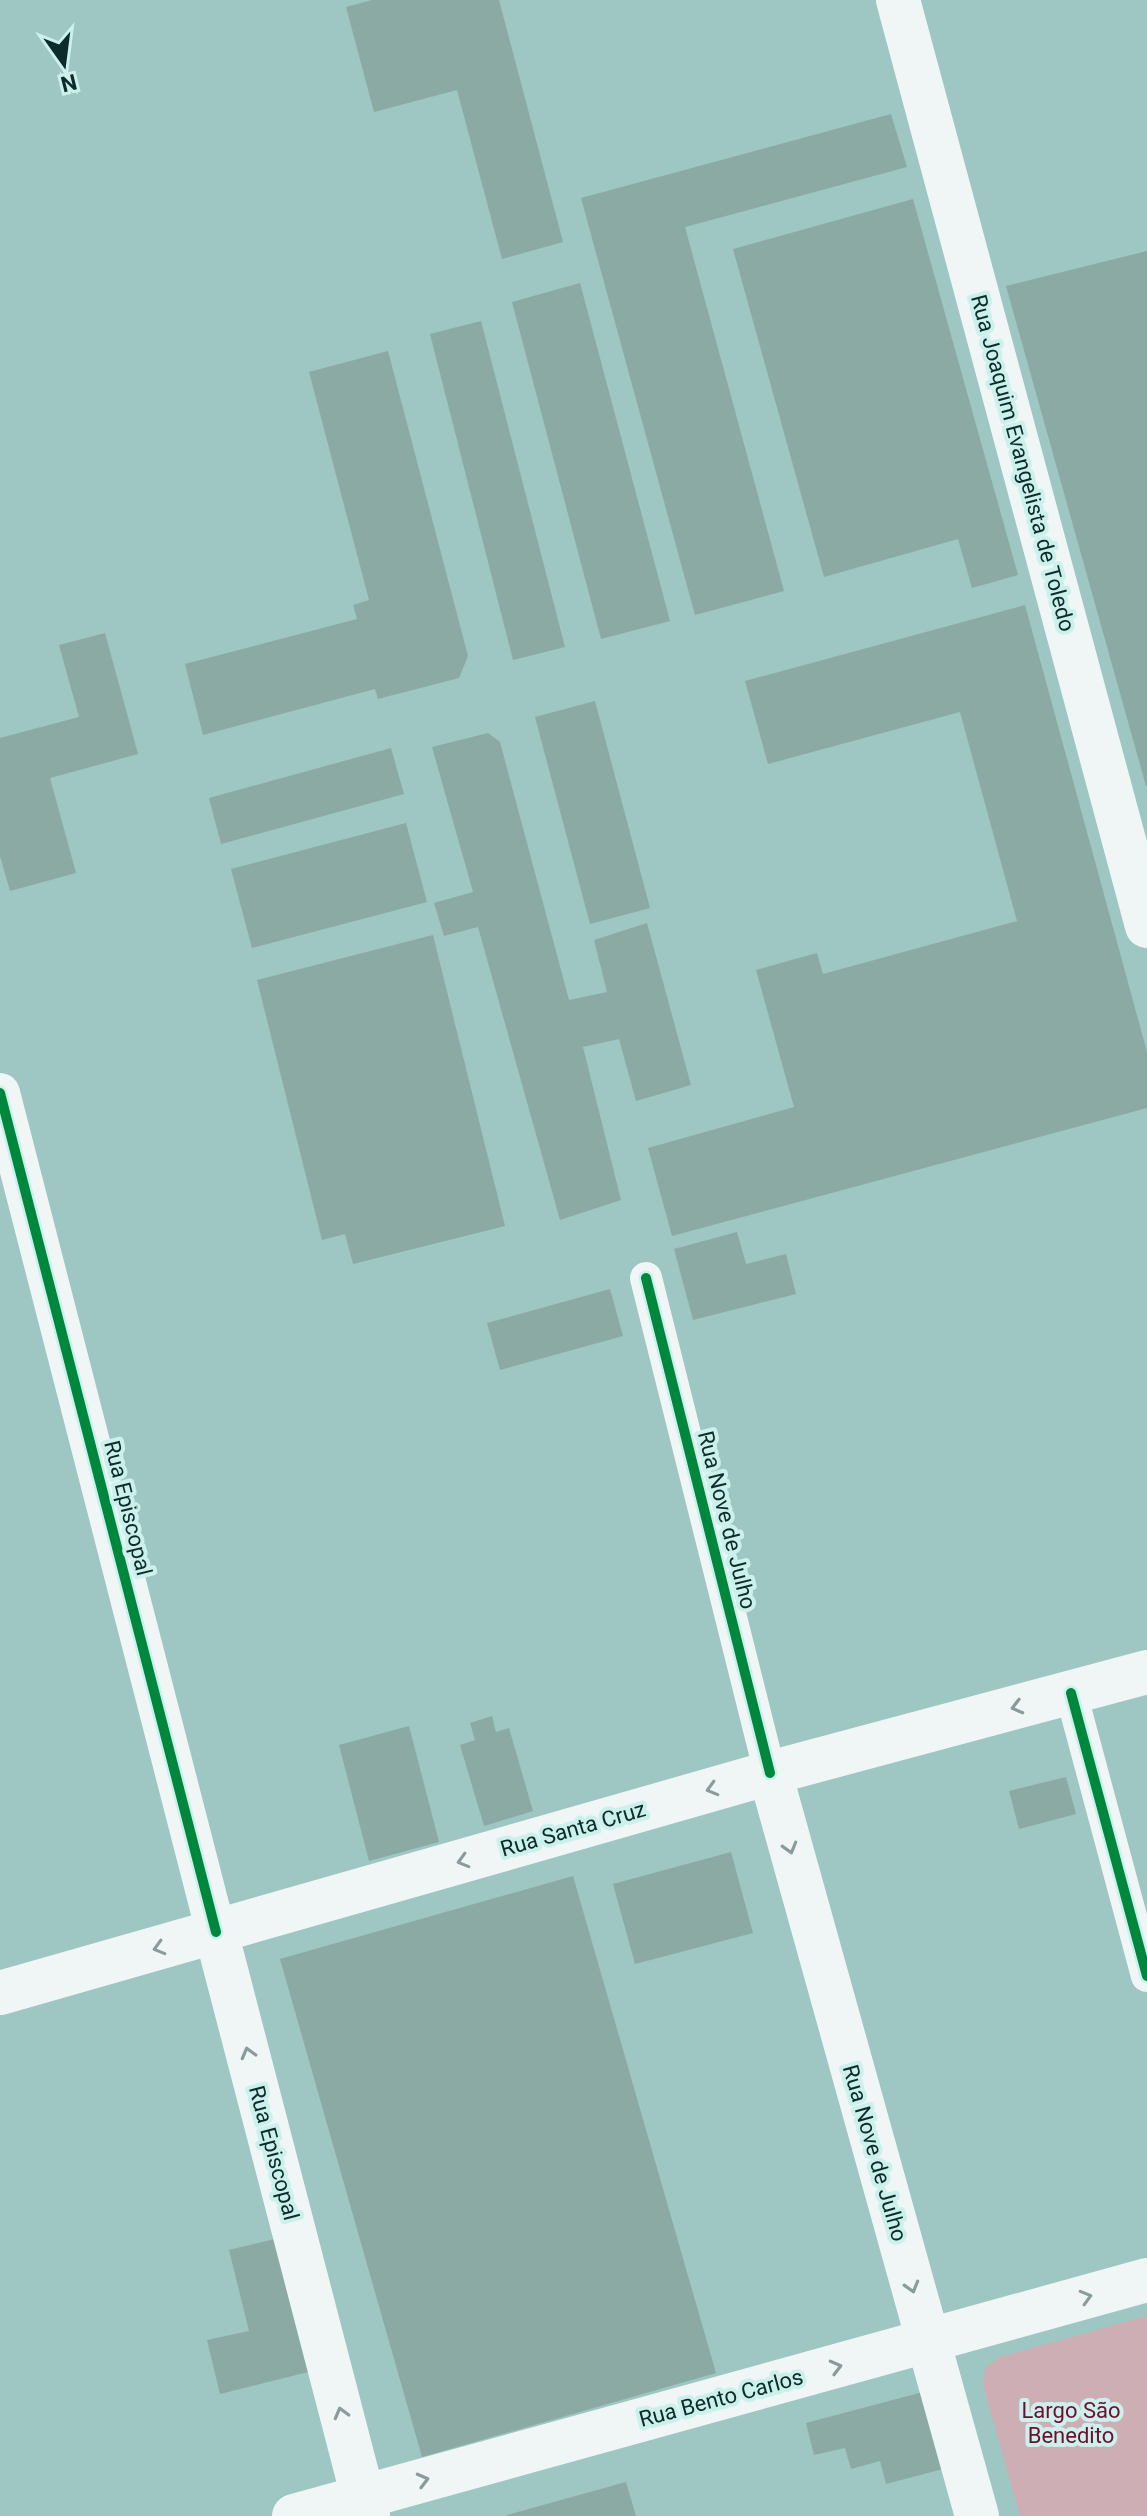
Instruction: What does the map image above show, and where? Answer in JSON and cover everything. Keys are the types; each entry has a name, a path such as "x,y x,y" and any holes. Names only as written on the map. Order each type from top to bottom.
{"main road":[{"name":"Rua Joaquim Evangelista de Toledo","path":"898,0 1147,926"},
{"name":"Rua Santa Cruz","path":"0,1993 770,1773 1147,1672"},
{"name":"Rua Nove de Julho","path":"770,1773 977,2516"},
{"name":"Rua Episcopal","path":"216,1932 365,2506"},
{"name":"Rua Bento Carlos","path":"294,2516 365,2506 1147,2280"}],"street":[{"name":"Rua Episcopal","path":"0,1093 216,1932"},
{"name":"Rua Nove de Julho","path":"646,1278 770,1773"},
{"path":"1071,1693 1147,1976"}],"green space":[{"name":"Largo São Benedito","path":"1147,2316 1147,2516 1020,2516 983,2385 985,2368 1000,2357"}],"building":[{"path":"372,0 499,0 563,242 502,259 457,90 374,112 346,7"},
{"path":"891,114 907,167 685,227 784,591 695,615 581,198"},
{"path":"913,199 1018,575 972,588 958,539 824,577 733,249"},
{"path":"1147,251 1147,786 1146,786 1006,286"},
{"path":"580,283 670,621 601,639 512,302"},
{"path":"481,321 565,647 513,660 430,334"},
{"path":"388,351 468,656 459,678 378,699 375,689 203,735 185,664 357,619 353,605 369,600 309,372"},
{"path":"1025,605 1147,1052 1147,1108 672,1236 648,1148 794,1107 756,970 817,953 823,974 1017,921 960,712 768,764 745,681"},
{"path":"105,633 138,754 50,778 76,873 10,891 0,856 0,738 79,717 59,645"},
{"path":"595,701 650,908 590,924 535,717"},
{"path":"488,733 500,742 569,1000 607,992 594,940 647,923 691,1085 636,1101 619,1039 583,1047 621,1200 560,1220 478,927 444,936 434,903 473,892 432,747"},
{"path":"391,748 404,794 221,844 209,798"},
{"path":"406,823 427,902 252,948 231,869"},
{"path":"433,935 505,1226 353,1264 345,1234 322,1240 257,980"},
{"path":"737,1232 746,1264 786,1254 796,1294 693,1320 674,1249"},
{"path":"610,1289 623,1336 500,1370 487,1323"},
{"path":"492,1716 496,1732 509,1728 533,1811 484,1826 460,1745 475,1740 470,1723"},
{"path":"409,1726 439,1842 369,1861 339,1745"},
{"path":"1066,1777 1076,1814 1019,1829 1009,1791"},
{"path":"731,1852 753,1933 635,1964 613,1884"},
{"path":"573,1876 716,2373 422,2457 280,1959"},
{"path":"279,2238 312,2371 220,2394 207,2340 249,2331 229,2250"},
{"path":"923,2392 943,2469 886,2484 880,2461 851,2469 845,2448 814,2455 806,2423"},
{"path":"626,2482 636,2516 507,2516 507,2515"}],"cycle path":[{"path":"0,1093 216,1932"},
{"path":"646,1278 770,1773"},
{"path":"1071,1693 1147,1976"}]}
